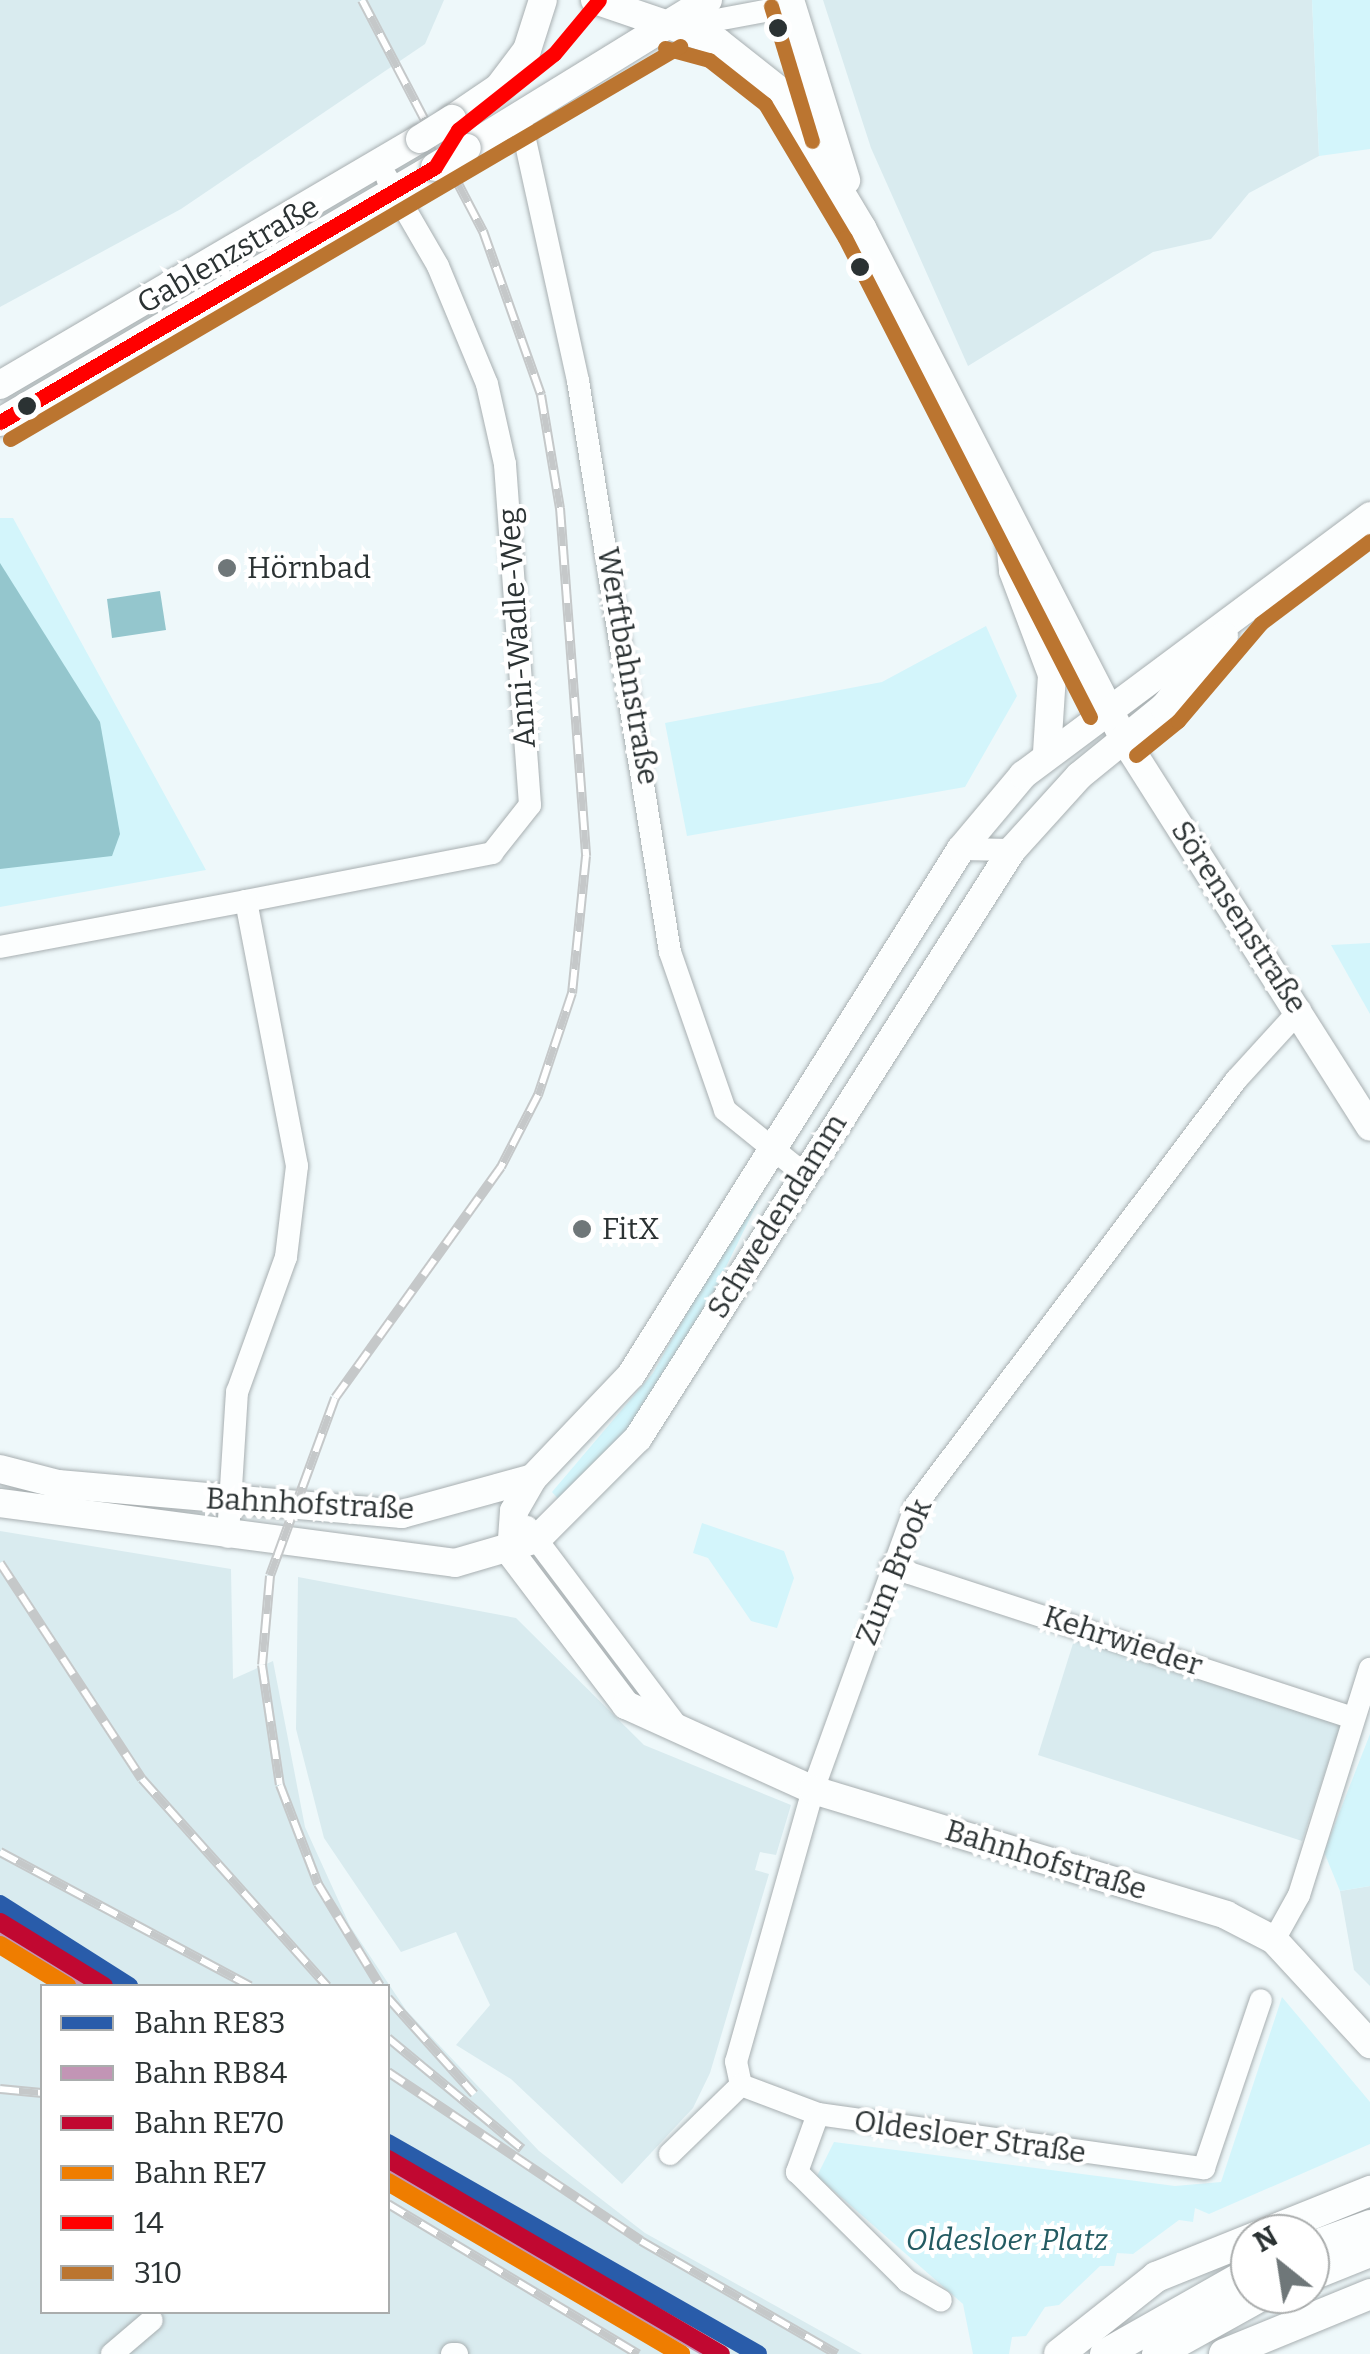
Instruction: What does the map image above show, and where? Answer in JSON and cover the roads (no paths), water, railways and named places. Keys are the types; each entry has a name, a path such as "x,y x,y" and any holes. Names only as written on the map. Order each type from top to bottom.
{"highway":[{"path":"1059,2354 1156,2277 1370,2190"},
{"path":"1330,2240 1370,2226"},
{"path":"1330,2268 1370,2252"},
{"path":"1114,2349 1230,2283"},
{"path":"1224,2354 1370,2294"},
{"path":"1156,2354 1230,2313"}],"main road":[{"name":"Gablenzstraße","path":"0,385 378,166 499,87 527,50 543,0"},
{"path":"595,0 670,29 718,42 780,91 862,228"},
{"name":"Gablenzstraße","path":"0,422 670,29 708,0"},
{"path":"791,3 862,228"},
{"name":"Sörensenstraße","path":"862,228 1102,712 1124,739 1300,1010 1370,1126"},
{"path":"1247,608 1370,516"},
{"path":"1009,527 1013,571 1052,674 1047,752"},
{"name":"Schwedendamm","path":"489,1496 532,1478 631,1375 767,1151 961,850 1047,752 1247,608"},
{"name":"Schwedendamm","path":"510,1553 537,1539 638,1438 1012,850 1124,739 1164,708 1247,608"},
{"path":"1052,674 1102,712"},
{"name":"Bahnhofstraße","path":"0,1469 229,1501 402,1514 489,1496"},
{"path":"510,1553 514,1511 532,1478"},
{"name":"Bahnhofstraße","path":"0,1503 228,1537 455,1563 510,1553 626,1705 684,1736 813,1790 1226,1915 1274,1940 1370,2044"}],"street":[{"path":"670,29 791,3"},
{"name":"Werftbahnstraße","path":"520,117 578,381 670,952 710,1084 767,1151 804,1174"},
{"name":"Anni-Wadle-Weg","path":"0,947 492,853 530,805 516,581 491,400 438,266 378,166"},
{"path":"961,850 1012,850"},
{"path":"228,1537 237,1392 286,1257 296,1166 246,901"},
{"name":"Zum Brook","path":"741,2085 736,2062 813,1790 891,1567 929,1484 1236,1080 1300,1010"},
{"path":"489,1496 514,1511 537,1539 684,1736"},
{"name":"Kehrwieder","path":"891,1567 1353,1718"},
{"path":"1274,1940 1299,1895 1370,1669"},
{"name":"Oldesloer Straße","path":"741,2085 818,2114 1204,2168 1261,2000"},
{"path":"670,2154 741,2085"},
{"path":"818,2114 797,2172 907,2282 941,2301"},
{"path":"112,2354 152,2320"}],"railway":[{"path":"362,0 483,231 541,395 560,508 586,856 572,993 538,1095 501,1167 335,1398 270,1576 262,1665 280,1785 318,1884 379,1984"},
{"path":"0,1563 142,1779 325,1984"},
{"path":"0,1852 246,1984"},
{"path":"390,2000 474,2094"},
{"path":"390,2040 522,2149"},
{"path":"390,2073 641,2241 837,2354"},
{"path":"0,2089 40,2093"},
{"path":"390,2205 638,2354"}],"rail line":[{"name":"RE83","path":"0,1904 126,1984"},
{"name":"RE70","path":"0,1922 101,1984"},
{"name":"RB84","path":"0,1928 90,1984"},
{"name":"RE7","path":"0,1945 64,1984"},
{"name":"RE83","path":"390,2144 758,2354"},
{"name":"RE70","path":"390,2160 721,2354"},
{"name":"RB84","path":"390,2167 718,2354"},
{"name":"RE7","path":"390,2183 681,2354"}],"place":[{"name":"Hörnbad","path":"227,568"},
{"name":"FitX","path":"582,1229"}],"park label":[{"name":"Oldesloer Platz","path":"1007,2240"}]}
